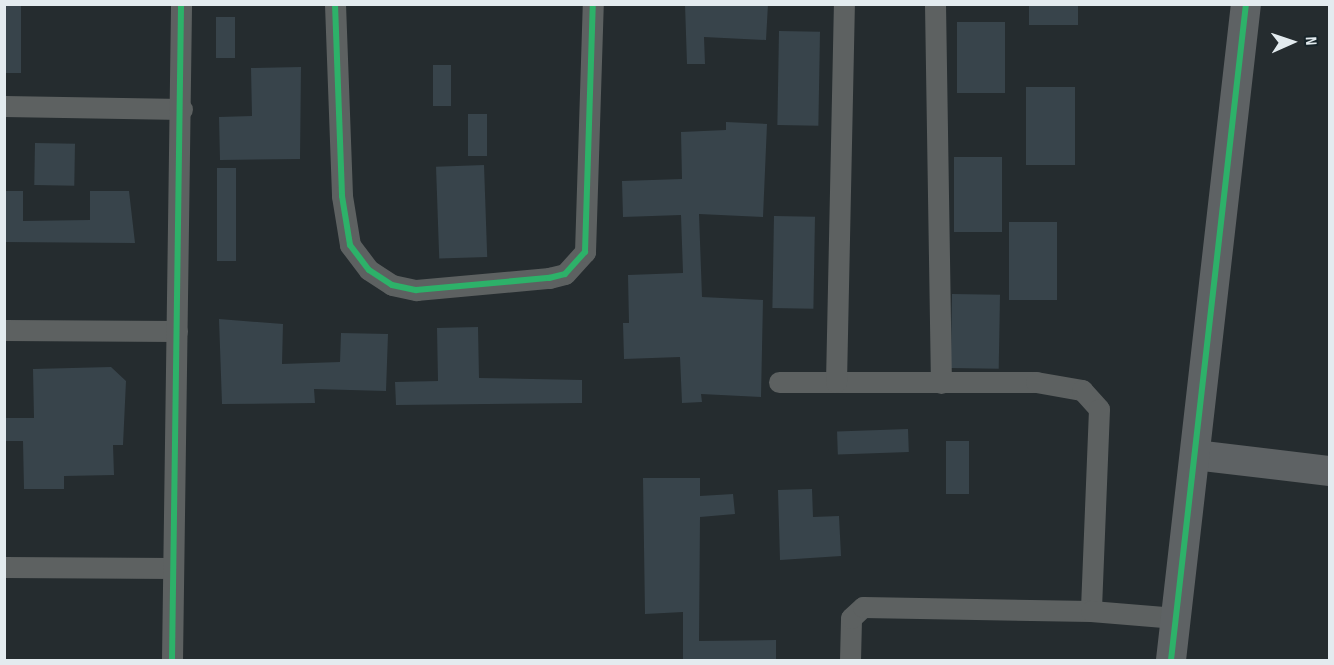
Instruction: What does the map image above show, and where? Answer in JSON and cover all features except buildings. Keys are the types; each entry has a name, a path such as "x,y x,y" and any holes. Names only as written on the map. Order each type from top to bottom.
{"street":[{"path":"172,660 182,109 181,4"},
{"path":"335,4 342,196 350,245 369,270 392,285 416,290 549,278 565,274 585,252 593,4"},
{"path":"836,382 843,4"},
{"path":"935,4 941,383"},
{"path":"1171,660 1246,4"},
{"path":"4,106 182,109"},
{"path":"4,330 177,331"},
{"path":"779,382 1066,384 1087,394 1099,409 1091,611"},
{"path":"1195,454 1329,471"},
{"path":"4,567 173,568"},
{"path":"850,660 851,618 863,607 1091,611 1176,618"}],"cycle path":[{"path":"172,660 181,4"},
{"path":"335,4 342,196 350,245 369,270 392,285 416,290 549,278 565,274 585,252 593,4"},
{"path":"1171,660 1246,4"}]}
